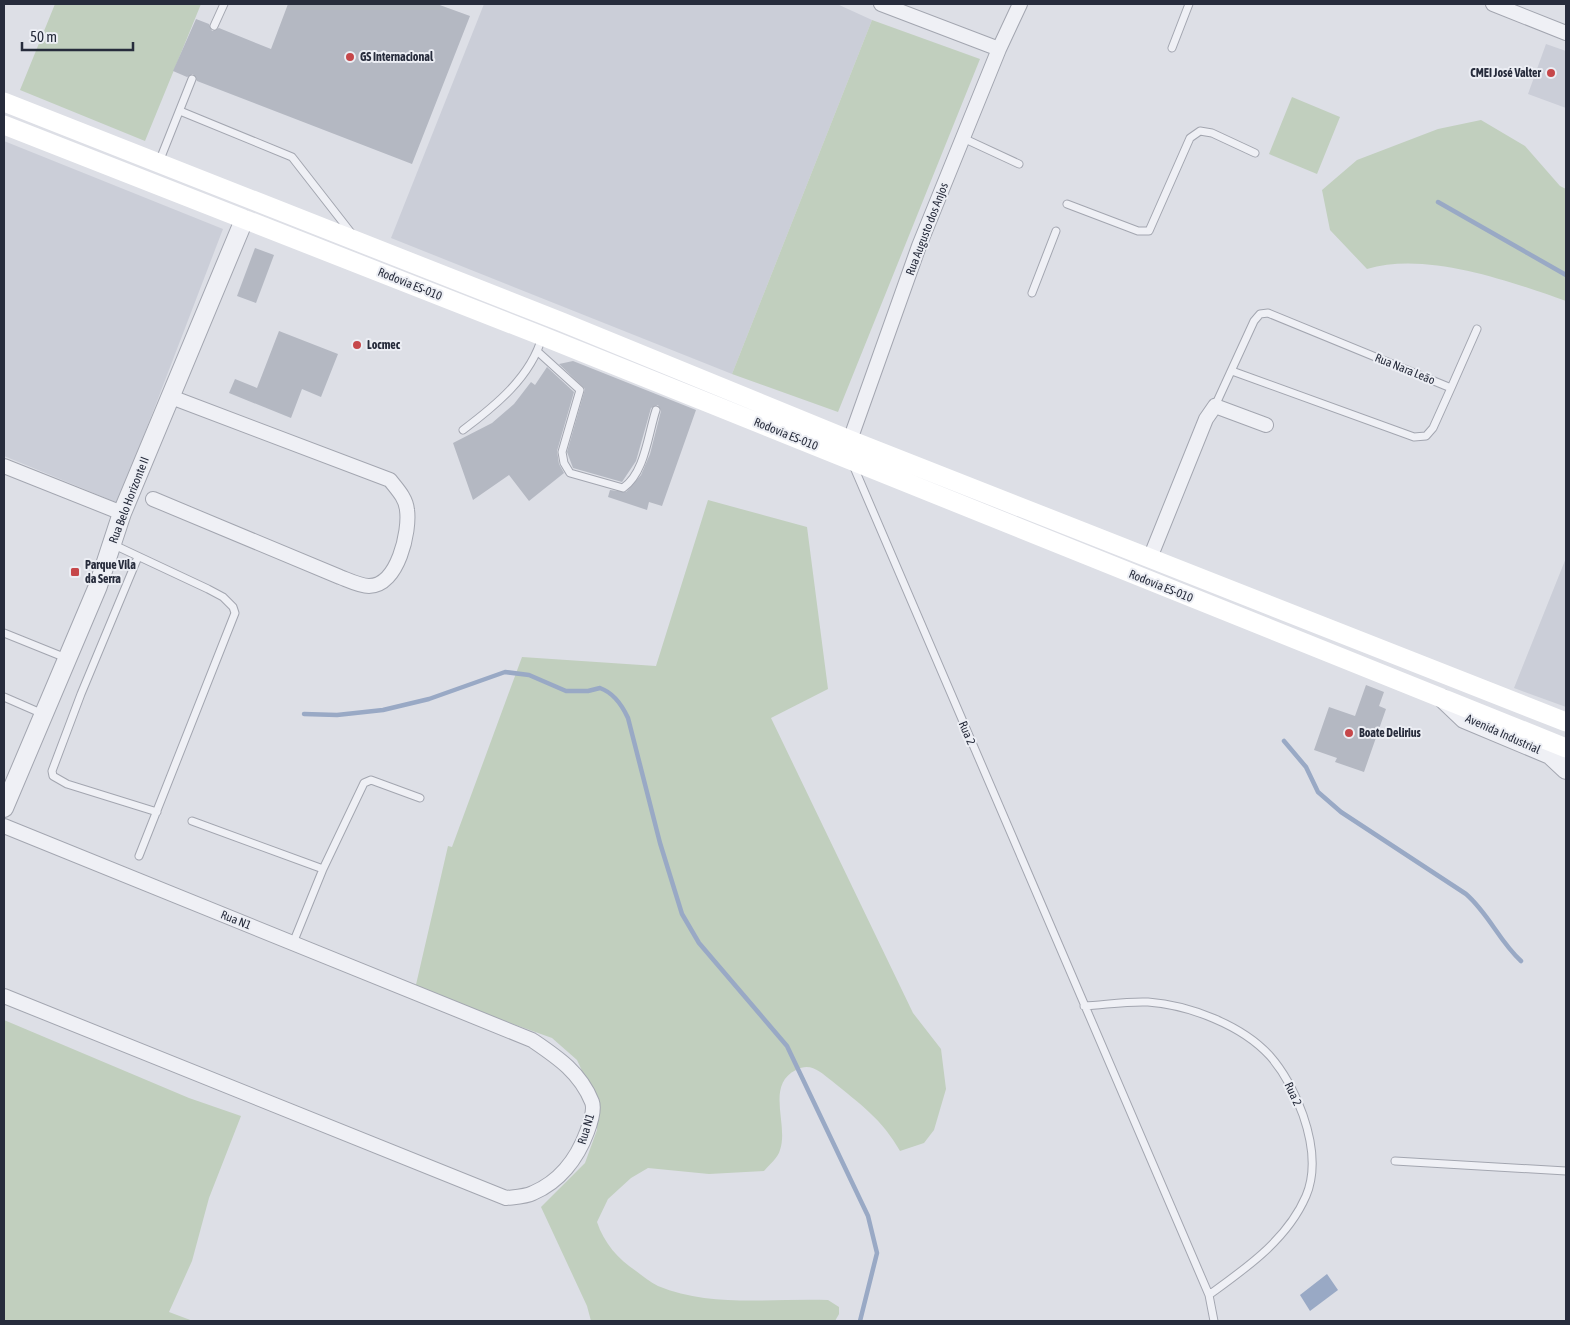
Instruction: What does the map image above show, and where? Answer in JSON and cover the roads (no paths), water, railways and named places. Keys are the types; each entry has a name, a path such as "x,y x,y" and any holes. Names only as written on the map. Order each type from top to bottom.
{"main road":[{"name":"Rodovia ES-010","path":"4,102 850,440 1566,722"},
{"name":"Rodovia ES-010","path":"4,125 244,220 540,344 851,460 1566,748"}],"street":[{"path":"881,4 999,49"},
{"name":"Rua Augusto dos Anjos","path":"851,460 850,440 919,246 999,49 1020,4"},
{"path":"1502,5 1566,33"},
{"name":"Rua Belo Horizonte II","path":"4,808 98,586 122,513 244,220"},
{"path":"153,499 340,577 370,586 382,582 391,574 405,547 407,510 403,496 390,480 171,396"},
{"path":"1214,406 1266,425"},
{"name":"Rua Nara Leão","path":"1150,558 1206,419 1214,406"},
{"path":"4,466 122,513"},
{"name":"Avenida Industrial","path":"1441,697 1464,719 1550,756 1566,770"},
{"name":"Rua N1","path":"4,826 532,1040 566,1063 581,1081 593,1104 589,1126 582,1146 558,1178 531,1194 506,1198 4,996"}],"lane":[{"path":"214,26 224,4"},
{"path":"1172,48 1189,4"},
{"path":"158,163 192,79"},
{"path":"180,111 292,157 358,242"},
{"path":"1067,204 1138,231 1149,231 1190,138 1200,131 1212,133 1255,153"},
{"path":"963,138 1019,164"},
{"path":"1032,293 1056,231"},
{"name":"Rua Nara Leão","path":"1214,406 1254,321 1260,314 1268,314 1451,388 1432,428 1426,436 1414,437 1232,370"},
{"path":"1451,388 1477,329"},
{"path":"463,430 510,390 540,344 580,390 562,452 564,463 570,473 623,488 632,481 638,472 656,410"},
{"name":"Rua 2","path":"851,460 1209,1295 1214,1321"},
{"path":"112,544 223,598 233,607 234,613 139,856"},
{"path":"138,557 81,694 52,771 53,776 67,784 157,812"},
{"path":"4,633 67,658"},
{"path":"4,697 44,714"},
{"path":"293,943 346,817 367,781 371,780 420,798"},
{"path":"192,821 323,869"},
{"name":"Rua 2","path":"1084,1006 1147,1002 1194,1009 1236,1029 1269,1055 1293,1089 1308,1130 1313,1167 1306,1195 1295,1216 1262,1255 1209,1295"},
{"path":"1395,1161 1566,1171"}],"water":[{"path":"1327,1274 1338,1290 1310,1311 1300,1295"}],"waterway":[{"path":"1438,202 1566,275"},
{"path":"304,714 337,715 383,710 429,699 505,672 529,675 566,691 588,691 600,688 617,700 628,718 660,843 682,914 699,943 787,1046 868,1216 877,1253 860,1321"},
{"path":"1284,741 1306,767 1318,792 1341,812 1466,894 1521,961"}],"place":[{"name":"GS Internacional","path":"350,57"},
{"name":"CMEI José Valter","path":"1551,73"},
{"name":"Locmec","path":"357,345"},
{"name":"Parque Vila da Serra","path":"75,572"},
{"name":"Boate Delirius","path":"1349,733"}]}
